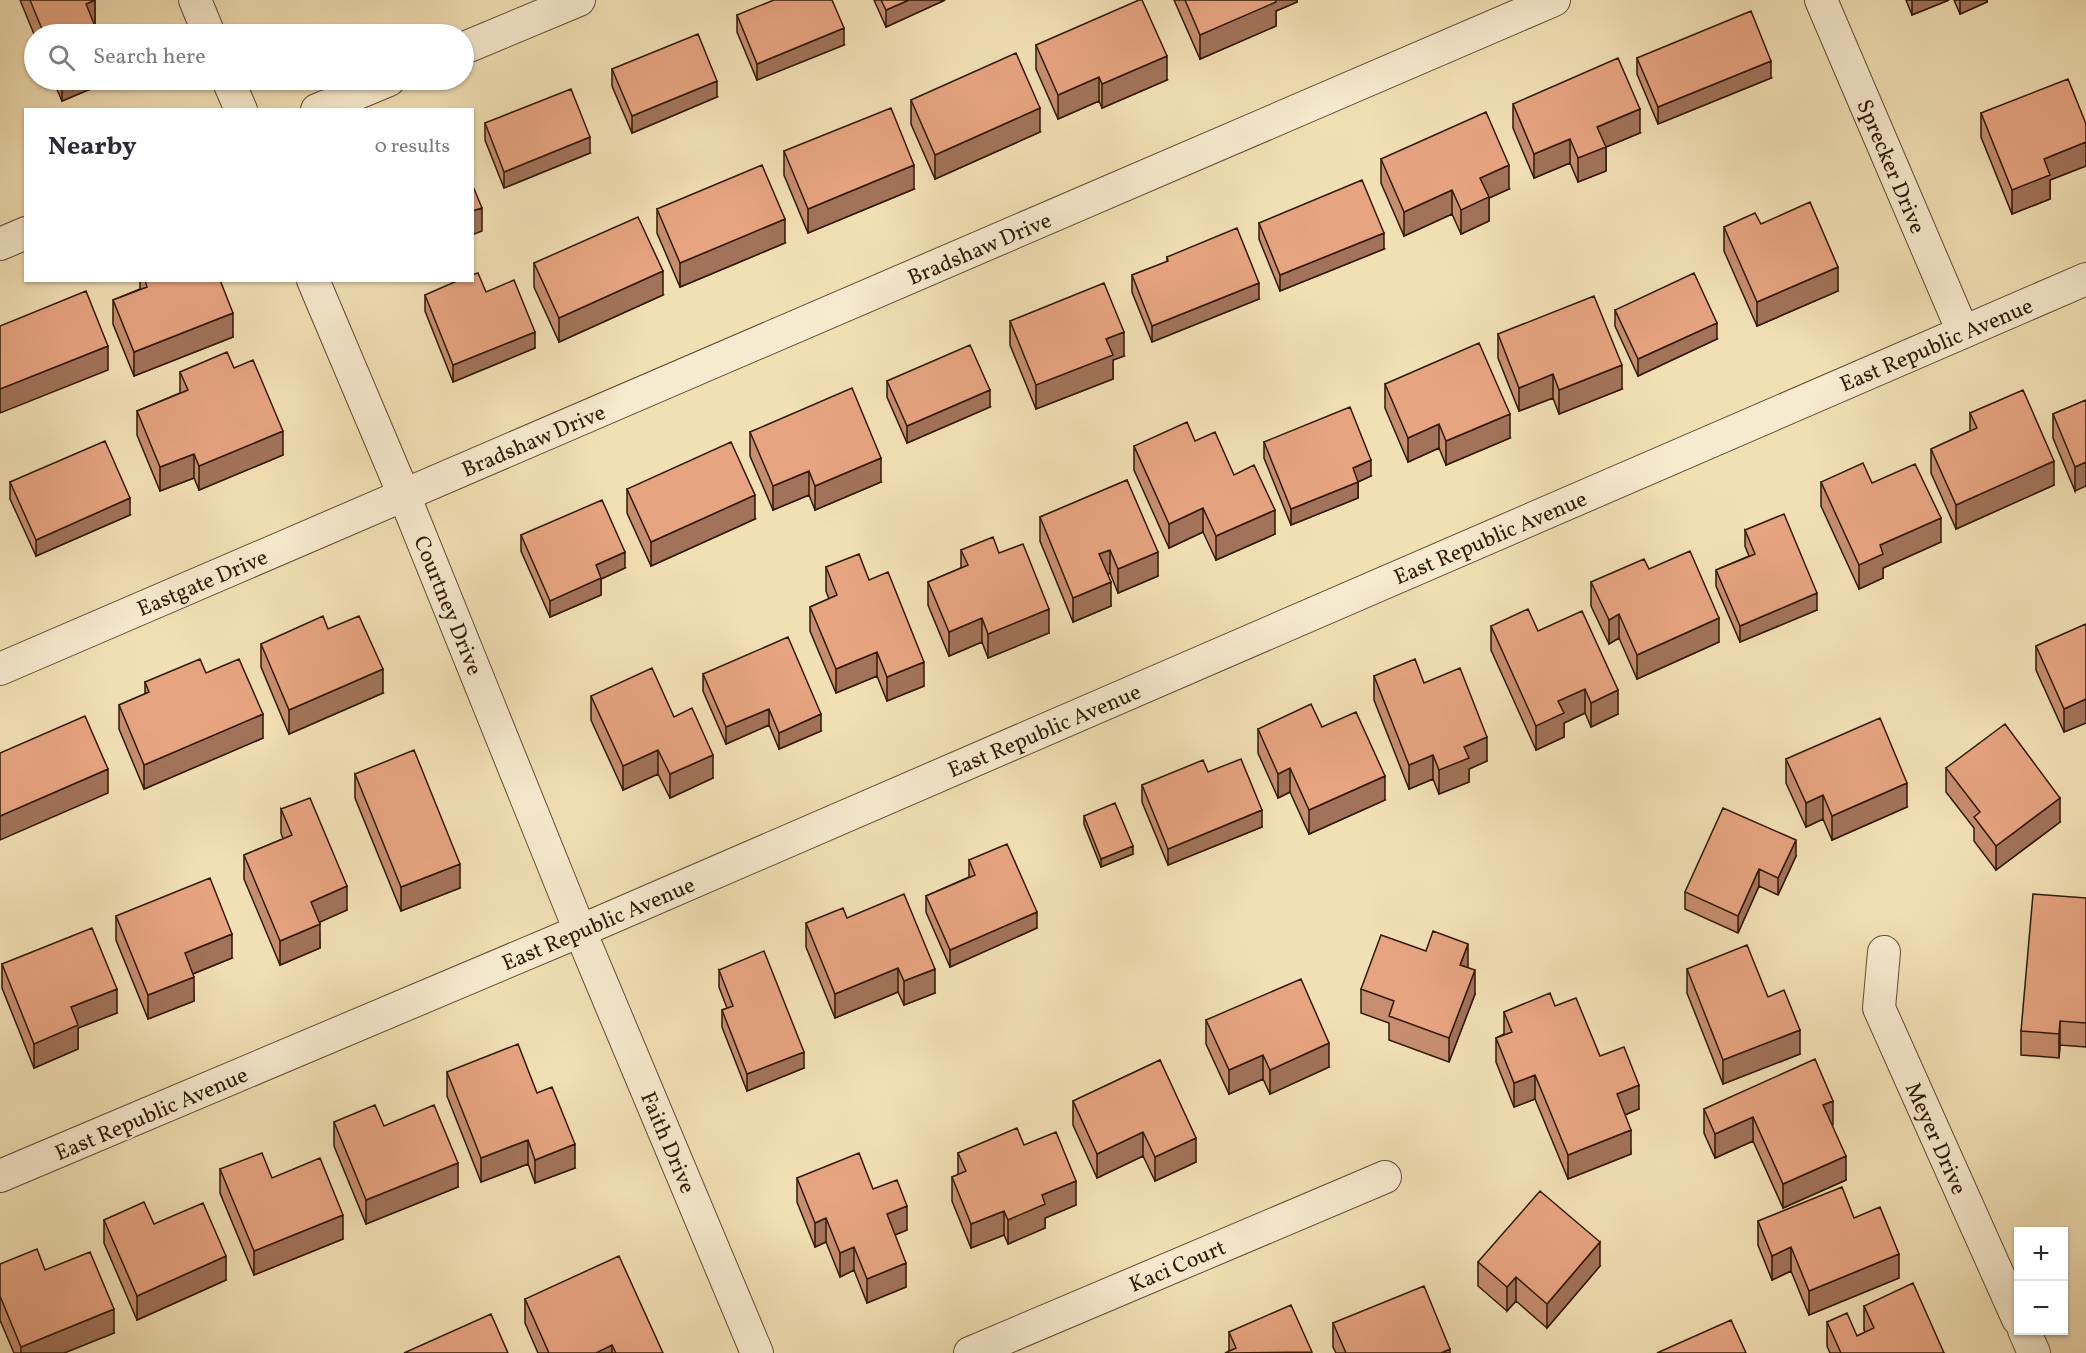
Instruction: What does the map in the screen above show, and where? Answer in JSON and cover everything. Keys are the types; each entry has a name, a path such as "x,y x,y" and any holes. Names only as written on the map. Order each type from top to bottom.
{"street":[{"path":"195,0 205,24"},
{"path":"474,44 579,0"},
{"name":"Bradshaw Drive","path":"404,495 1554,0"},
{"name":"Sprecker Drive","path":"1821,0 1963,332"},
{"path":"232,90 240,108"},
{"path":"322,108 365,90"},
{"path":"0,243 24,234"},
{"name":"East Republic Avenue","path":"0,1176 580,931 2086,279"},
{"name":"Courtney Drive","path":"314,282 404,495 580,931"},
{"name":"Eastgate Drive","path":"0,669 404,495"},
{"name":"Faith Drive","path":"580,931 757,1353"},
{"name":"Meyer Drive","path":"1884,952 1879,1008 2014,1308"},
{"name":"Kaci Court","path":"970,1353 1385,1178"},
{"path":"2026,1335 2034,1353"}],"building":[{"path":"30,0 95,0 86,4 94,24 40,24"},
{"path":"774,0 832,0 844,28 757,64 737,15"},
{"path":"881,0 909,0 886,10"},
{"path":"1142,0 1167,56 1102,84 1099,77 1058,95 1036,45"},
{"path":"1185,0 1276,0 1276,2 1200,35"},
{"path":"1751,11 1771,61 1658,107 1637,58"},
{"path":"698,34 717,81 632,116 612,69"},
{"path":"1016,53 1040,108 935,155 911,100"},
{"path":"1618,58 1640,109 1597,127 1606,147 1578,158 1570,139 1534,154 1513,104"},
{"path":"2068,79 2086,124 2086,142 2044,159 2050,175 2012,190 1981,113"},
{"path":"571,89 590,137 504,172 485,123"},
{"path":"891,108 914,165 808,209 784,151"},
{"path":"1486,112 1509,165 1480,178 1489,197 1461,210 1452,190 1404,212 1381,159"},
{"path":"762,165 785,219 680,263 657,209"},
{"path":"1362,180 1384,233 1280,275 1259,223"},
{"path":"474,189 482,208 474,210"},
{"path":"1810,202 1838,267 1757,302 1724,227 1755,213 1761,224"},
{"path":"638,217 663,271 559,318 534,263"},
{"path":"1237,228 1259,283 1152,326 1132,275 1168,261 1167,257"},
{"path":"478,273 486,292 514,280 535,332 453,365 425,295 454,282 474,282 474,274"},
{"path":"1694,273 1717,323 1638,359 1615,310"},
{"path":"146,282 221,282 233,313 134,352 113,300 147,287"},
{"path":"1104,283 1124,332 1106,339 1113,355 1036,385 1010,321"},
{"path":"86,291 108,346 0,389 0,326"},
{"path":"1594,296 1622,365 1559,390 1553,374 1519,388 1498,334"},
{"path":"1479,343 1510,414 1446,441 1439,424 1408,438 1385,384"},
{"path":"970,345 990,390 907,426 887,381"},
{"path":"227,352 234,368 253,360 283,431 199,466 194,454 160,467 137,411 188,390 180,372"},
{"path":"852,388 881,458 815,486 809,471 773,486 750,432"},
{"path":"2023,390 2054,461 1956,505 1931,449 1977,428 1970,413"},
{"path":"2086,400 2086,462 2075,467 2053,414"},
{"path":"1350,407 1371,460 1353,468 1358,482 1291,509 1264,442"},
{"path":"1187,422 1195,441 1215,432 1234,475 1254,465 1275,510 1216,536 1203,508 1169,524 1134,446"},
{"path":"105,441 130,498 36,540 10,482"},
{"path":"731,442 755,495 651,542 627,489"},
{"path":"1863,463 1872,483 1915,464 1941,518 1880,545 1883,554 1859,565 1821,482"},
{"path":"1127,480 1158,552 1118,569 1110,550 1099,554 1111,582 1073,598 1040,517"},
{"path":"602,500 625,552 596,565 601,578 550,601 521,535"},
{"path":"1784,514 1817,593 1740,626 1716,570 1755,554 1745,530"},
{"path":"993,537 999,553 1023,544 1049,609 988,634 982,618 949,632 928,582 968,565 961,550"},
{"path":"1690,551 1719,618 1637,655 1619,614 1609,620 1591,582 1644,559 1649,569"},
{"path":"859,554 869,580 888,572 924,662 887,677 877,652 836,669 810,607 837,595 826,567"},
{"path":"1528,609 1538,631 1582,611 1618,690 1591,703 1585,689 1558,701 1564,713 1536,726 1491,626"},
{"path":"323,616 328,629 359,616 383,669 289,710 261,644"},
{"path":"2086,624 2086,699 2064,709 2036,646"},
{"path":"788,637 821,714 779,733 769,709 726,727 703,674"},
{"path":"200,659 206,673 239,659 263,714 144,765 119,705 149,692 145,682"},
{"path":"1415,659 1424,683 1460,668 1487,737 1464,747 1469,758 1439,770 1433,755 1409,765 1374,676"},
{"path":"652,668 674,717 692,708 713,755 670,774 658,750 623,766 591,696"},
{"path":"1311,704 1322,727 1356,712 1385,776 1309,810 1290,768 1278,774 1258,729"},
{"path":"85,716 108,769 0,816 0,753"},
{"path":"1880,718 1907,783 1832,816 1823,795 1806,803 1786,759"},
{"path":"2005,724 2060,798 1996,846 1974,817 1980,812 1946,768"},
{"path":"414,750 460,864 401,887 355,774"},
{"path":"1241,759 1262,810 1168,849 1142,785 1203,760 1208,772"},
{"path":"310,798 347,886 311,902 320,924 280,941 244,855 292,835 281,809"},
{"path":"1115,803 1133,846 1101,859 1084,816"},
{"path":"1723,808 1796,840 1778,878 1759,869 1738,916 1685,892"},
{"path":"1007,844 1037,912 950,950 926,896 975,875 969,860"},
{"path":"210,878 232,934 185,953 194,977 148,995 116,916"},
{"path":"904,894 935,969 904,981 898,968 835,994 806,923 843,908 847,918"},
{"path":"2033,894 2086,898 2086,1023 2060,1021 2059,1034 2021,1031"},
{"path":"92,928 117,989 71,1007 78,1025 34,1044 2,964"},
{"path":"1433,931 1468,944 1460,965 1475,970 1449,1038 1389,1016 1394,1001 1361,989 1381,935 1426,951"},
{"path":"1747,945 1768,997 1784,990 1800,1030 1723,1060 1687,969"},
{"path":"764,951 804,1052 747,1074 722,1010 733,1006 719,970"},
{"path":"1301,979 1329,1043 1270,1070 1263,1055 1229,1070 1206,1020"},
{"path":"1550,993 1555,1006 1576,998 1600,1056 1624,1047 1639,1085 1617,1094 1631,1130 1568,1155 1535,1075 1514,1083 1496,1038 1512,1032 1504,1012"},
{"path":"518,1044 537,1093 552,1087 575,1144 535,1160 528,1140 481,1158 447,1072"},
{"path":"1815,1059 1833,1101 1823,1105 1846,1156 1783,1184 1753,1117 1715,1134 1704,1109"},
{"path":"1160,1060 1196,1138 1155,1157 1143,1132 1097,1154 1073,1101"},
{"path":"375,1105 384,1126 434,1105 458,1163 366,1200 334,1122"},
{"path":"1017,1128 1024,1145 1056,1132 1076,1181 1042,1195 1045,1204 1008,1220 1004,1211 971,1224 952,1177 966,1171 958,1153"},
{"path":"262,1153 272,1178 320,1158 343,1215 254,1251 220,1169"},
{"path":"859,1153 873,1189 897,1180 907,1206 887,1214 906,1263 867,1279 854,1247 840,1253 826,1218 815,1223 797,1178"},
{"path":"1842,1187 1854,1218 1880,1207 1899,1254 1809,1291 1791,1247 1772,1256 1758,1221"},
{"path":"1540,1191 1600,1242 1547,1304 1516,1277 1507,1287 1478,1262"},
{"path":"144,1202 154,1224 203,1203 226,1256 137,1296 104,1220"},
{"path":"37,1249 45,1270 90,1252 114,1309 21,1347 0,1296 0,1264"},
{"path":"619,1256 663,1353 616,1353 612,1345 596,1353 549,1353 525,1299"},
{"path":"1913,1283 1944,1353 1841,1353 1827,1322 1847,1313 1857,1336 1874,1328 1864,1306"},
{"path":"1424,1286 1450,1349 1441,1353 1346,1353 1333,1323"},
{"path":"1291,1305 1312,1352 1225,1353 1236,1348 1229,1332"},
{"path":"491,1314 508,1353 404,1353"},
{"path":"1731,1320 1746,1353 1657,1353"}]}
